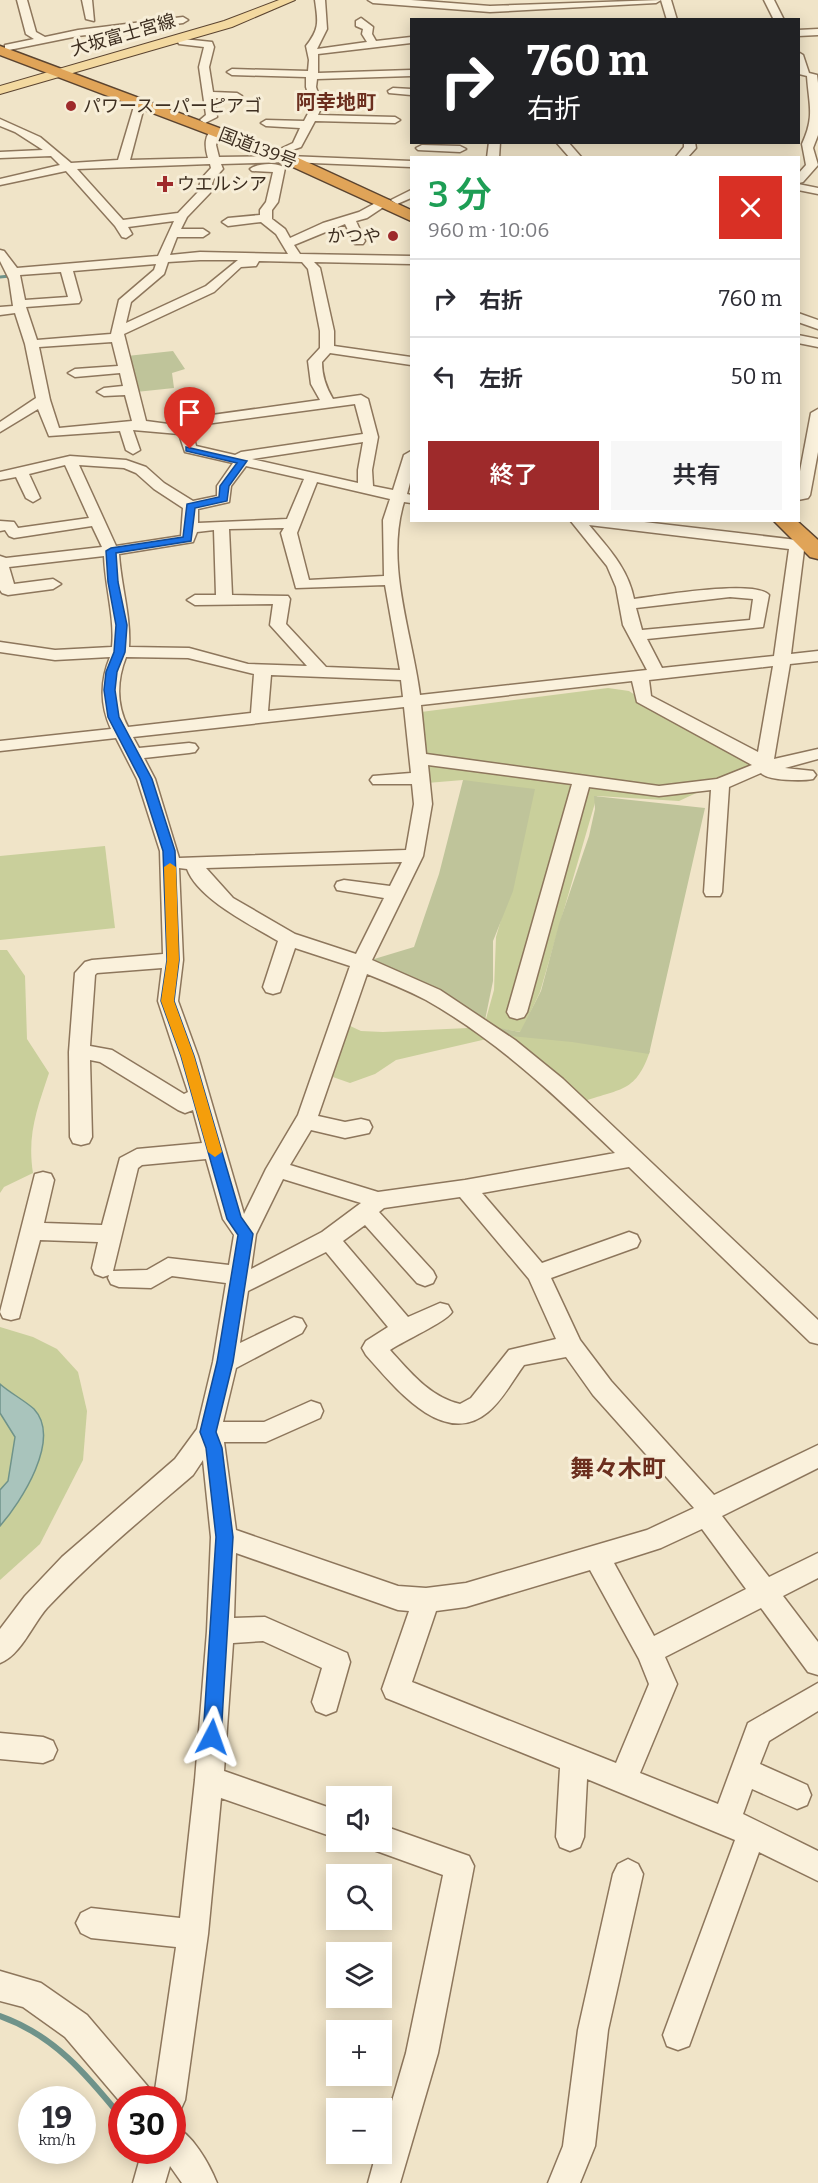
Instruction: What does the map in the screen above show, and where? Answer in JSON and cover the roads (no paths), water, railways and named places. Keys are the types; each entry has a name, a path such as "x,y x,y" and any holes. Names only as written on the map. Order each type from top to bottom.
{"highway":[{"name":"国道139号","path":"3,47 140,103 210,126"},
{"name":"国道139号","path":"63,71 401,201"},
{"name":"国道139号","path":"286,155 308,160 401,201 410,214"},
{"path":"800,521 812,544"},
{"path":"785,522 812,544"}],"main road":[{"name":"大坂富士宮線","path":"0,90 228,24 289,0"}],"street":[{"path":"22,0 31,34 42,39"},
{"path":"87,0 91,20"},
{"path":"53,153 1,176 2,181 69,166 213,161 286,155 297,145 317,106 311,87 313,52 311,46 320,36 324,19 320,0"},
{"path":"373,0 512,9 656,0"},
{"path":"666,0 671,18"},
{"path":"769,0 778,18"},
{"path":"3,47 77,29 181,15 190,35 183,42 208,44 209,47 204,67 212,117 210,145 217,169 207,179 204,193 182,216 162,259 160,271 125,300 117,335 128,379 133,450"},
{"path":"361,21 361,26 368,27 367,34 374,46"},
{"path":"800,33 818,32"},
{"path":"313,52 410,40"},
{"path":"800,43 818,43"},
{"path":"800,59 808,75 816,126 807,142 806,150 812,165 800,180"},
{"path":"232,72 312,75 410,73"},
{"path":"207,91 240,91"},
{"path":"393,91 410,92"},
{"path":"123,163 140,103"},
{"path":"266,123 395,120"},
{"path":"0,122 24,130 44,144 69,166 123,229 182,216"},
{"path":"309,123 385,130"},
{"path":"563,144 575,156"},
{"path":"682,156 690,148 689,144"},
{"path":"422,148 463,146"},
{"path":"364,162 370,147"},
{"path":"0,154 53,153"},
{"path":"308,160 410,164"},
{"path":"245,170 279,168 272,202 266,210 266,218 314,268 327,330 327,349 315,361 314,369 321,391 329,403"},
{"path":"800,183 818,182"},
{"path":"800,184 818,190"},
{"path":"284,238 308,235 352,214 401,201"},
{"path":"352,214 359,241"},
{"path":"228,222 266,218"},
{"path":"174,232 203,233"},
{"path":"0,254 8,267 32,344 42,400 54,434 133,426 185,430"},
{"path":"32,344 117,335 210,289 231,268 238,264 252,263 254,256"},
{"path":"8,267 66,267 162,259 254,256 410,260"},
{"path":"0,311 19,302 75,300 66,267"},
{"path":"0,292 19,302"},
{"path":"800,318 818,325"},
{"path":"800,339 818,343"},
{"path":"327,349 410,361"},
{"path":"75,374 128,379"},
{"path":"87,384 128,379"},
{"path":"104,392 128,379"},
{"path":"321,391 226,410 183,423 190,449 405,498"},
{"path":"204,406 226,410 361,399 371,437 365,470 366,488"},
{"path":"0,428 42,400"},
{"path":"800,427 817,418"},
{"path":"800,496 803,495 817,418"},
{"path":"226,458 371,437"},
{"path":"0,476 70,460 126,464 141,470 159,486 191,506 224,499 224,486 242,461"},
{"path":"70,460 111,551 113,582 122,625 120,652 112,672 110,690 114,717 146,779 169,851 173,960 168,1001 188,1056 234,1219 245,1234"},
{"path":"0,1651 34,1604 71,1565 184,1467 208,1432 225,1362 245,1234 277,1169 305,1120 362,963 414,856 423,804 410,675 392,580 391,520 405,498 410,462"},
{"path":"315,477 365,470"},
{"path":"21,472 33,498"},
{"path":"315,477 289,533 302,585 392,580"},
{"path":"54,584 8,590 1,562 111,551 188,539 191,506"},
{"path":"20,561 7,530 97,521"},
{"path":"580,522 614,565 624,587 631,625 637,635 649,675 643,698 753,757 771,775 807,775"},
{"path":"603,522 812,544 782,660 764,766"},
{"path":"190,528 292,523"},
{"path":"221,525 224,598"},
{"path":"628,604 730,592 761,595 757,624 637,635"},
{"path":"195,600 282,599 278,625 322,673"},
{"path":"0,647 55,655 120,652 189,653 247,669 410,675"},
{"path":"0,746 818,656"},
{"path":"260,716 263,670"},
{"path":"134,754 189,748"},
{"path":"418,758 659,791 720,784 764,766 786,763 818,754"},
{"path":"379,780 420,778"},
{"path":"517,1012 582,780"},
{"path":"713,892 720,784"},
{"path":"170,863 414,856"},
{"path":"194,862 198,873 226,902 288,939 362,963 433,995 508,1045 556,1084 818,1335"},
{"path":"344,886 396,893"},
{"path":"273,987 288,939"},
{"path":"81,1137 79,1052 85,973 92,967 173,960"},
{"path":"79,1052 105,1055 185,1105 198,1095"},
{"path":"305,1120 345,1130 361,1127"},
{"path":"214,1150 137,1157 128,1164 111,1234 111,1273 151,1280 168,1267 239,1280 329,1240 372,1206 633,1158"},
{"path":"277,1169 372,1206 425,1277"},
{"path":"11,1311 43,1180"},
{"path":"465,1188 538,1274 571,1346 602,1388 708,1512 818,1663"},
{"path":"31,1231 111,1234"},
{"path":"329,1240 404,1329"},
{"path":"538,1274 629,1240"},
{"path":"440,1312 404,1329 374,1348 411,1389 441,1410 463,1414 480,1405 517,1357 571,1346"},
{"path":"225,1362 294,1326"},
{"path":"208,1432 266,1432 311,1411"},
{"path":"171,2086 193,1934 220,1631 225,1537 214,1448 208,1432"},
{"path":"225,1537 398,1598 426,1600 466,1595 652,1540 818,1456"},
{"path":"597,1557 649,1652 663,1684 624,1778"},
{"path":"649,1652 818,1565"},
{"path":"426,1600 396,1689 624,1778 739,1827 818,1866"},
{"path":"220,1631 265,1629 337,1662 326,1702"},
{"path":"678,2035 739,1827 744,1771 758,1732 818,1696"},
{"path":"0,1746 43,1750"},
{"path":"570,1837 573,1771 576,1760"},
{"path":"744,1771 797,1795"},
{"path":"208,1780 326,1821"},
{"path":"384,2183 422,2054 459,1866 392,1843"},
{"path":"564,2183 579,2146 593,2030 628,1874"},
{"path":"91,1923 193,1934"},
{"path":"0,1986 30,1994 76,2026 127,2086"},
{"path":"186,2161 201,2183"},
{"path":"149,2183 154,2164"}],"water":[{"path":"0,1384 34,1409 41,1422 43,1437 41,1453 35,1470 18,1502 0,1526 0,1490 8,1481 15,1437 0,1413"}],"waterway":[{"path":"0,277 10,276"},
{"path":"0,2016 19,2024 53,2045 82,2072 108,2101"}],"place":[{"name":"パワースーパーピアゴ","path":"71,106"},
{"name":"ウエルシア","path":"165,184"},
{"name":"かつや","path":"393,236"}],"district":[{"name":"阿幸地町","path":"336,102"},
{"name":"舞々木町","path":"618,1469"}]}
